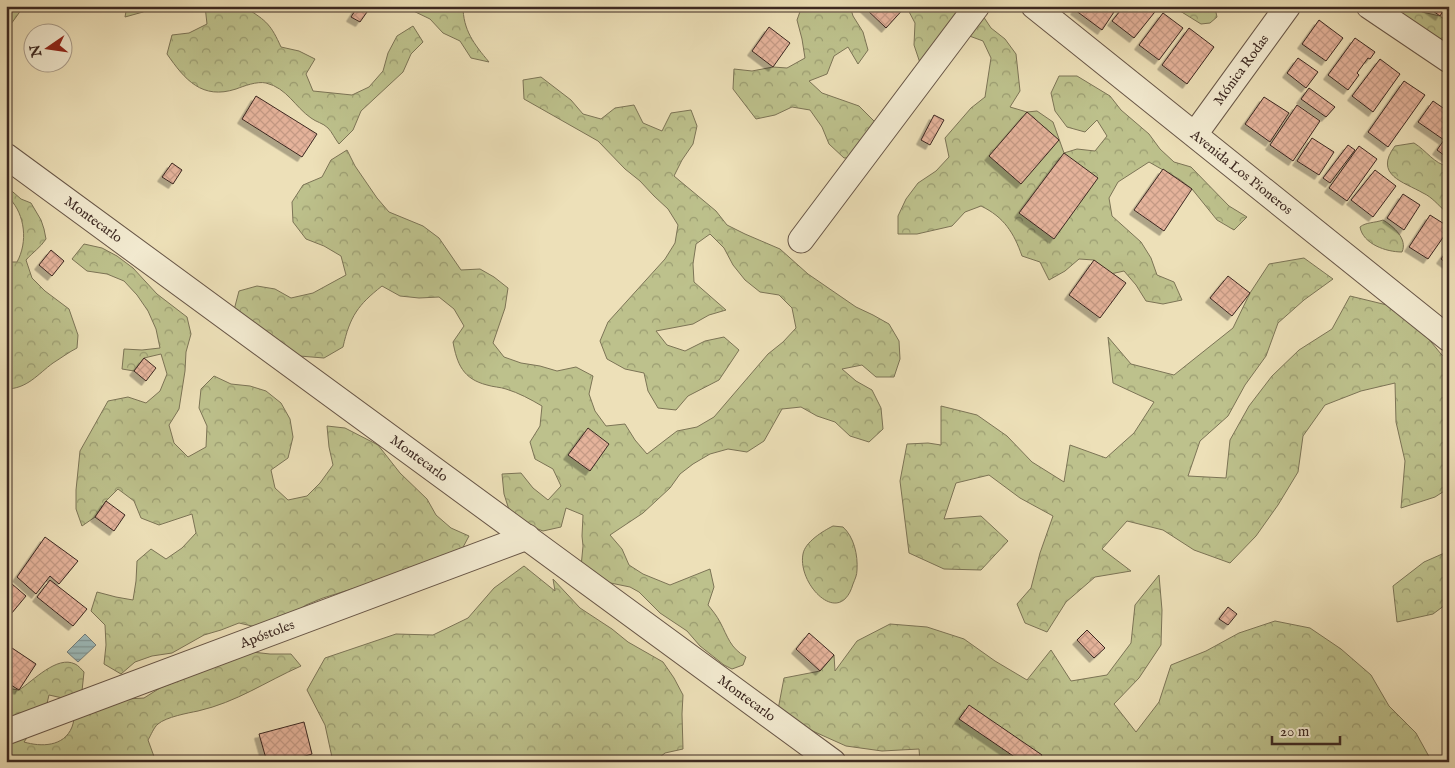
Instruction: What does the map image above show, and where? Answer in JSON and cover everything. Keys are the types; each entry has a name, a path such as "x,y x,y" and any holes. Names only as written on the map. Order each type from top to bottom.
{"street":[{"path":"801,240 977,6"},
{"name":"Avenida Los Pioneros","path":"1034,6 1449,340"},
{"name":"Mónica Rodas","path":"1195,134 1288,6"},
{"path":"1369,6 1449,60"},
{"name":"Montecarlo","path":"6,156 833,762"},
{"name":"Apóstoles","path":"6,732 527,537"}],"green space":[{"path":"6,6 24,6 6,31"},
{"path":"127,6 153,6 143,12 125,17"},
{"path":"205,6 246,6 246,8 268,24 281,47 299,51 315,59 306,74 313,91 352,95 369,87 383,71 388,53 397,36 413,26 423,42 411,54 403,72 361,111 353,130 339,144 328,128 305,114 285,93 273,85 259,83 224,92 213,92 195,85 181,72 167,54 172,35 189,33 207,24"},
{"path":"403,6 463,6 467,30 489,62 471,58 460,41 443,33 430,19"},
{"path":"802,6 850,6 853,16 863,32 868,50 858,64 848,47 834,56 827,74 809,81 822,93 859,106 885,132 864,157 844,158 829,144 822,127 810,110 792,107 775,115 756,119 733,89 734,69 752,71 773,67 787,68 805,58 797,20"},
{"path":"906,6 970,6 981,13 991,28 1005,39 1016,54 1020,91 1010,107 1027,112 1037,111 1053,122 1064,153 1077,149 1095,151 1107,136 1097,120 1085,132 1067,127 1055,111 1051,93 1059,76 1077,76 1110,96 1121,110 1149,134 1160,149 1174,162 1191,167 1229,206 1247,217 1234,230 1217,220 1192,189 1179,179 1149,162 1118,182 1109,198 1112,216 1141,242 1151,258 1157,275 1174,282 1182,300 1163,304 1146,301 1124,271 1106,275 1094,260 1079,259 1065,271 1049,280 1040,262 1022,256 1007,226 996,215 981,206 965,212 952,226 917,234 898,234 898,216 906,199 918,183 936,171 949,157 945,138 971,108 985,97 991,58 983,41 964,34 920,63 914,45 915,23"},
{"path":"1172,6 1213,6 1217,17 1210,23 1201,24"},
{"path":"1389,6 1412,6 1422,12 1440,16 1449,23 1449,59"},
{"path":"541,77 571,100 583,114 601,119 615,108 634,105 643,123 662,131 671,113 691,110 697,126 693,144 674,176 716,211 727,225 780,249 808,274 856,307 889,324 899,341 900,359 894,377 876,377 862,365 842,369 856,381 872,390 881,408 883,429 869,442 850,436 835,422 817,416 801,407 782,409 764,441 747,452 728,449 710,454 693,464 680,474 670,488 643,513 610,535 622,549 629,565 643,574 670,585 710,569 714,587 708,605 719,620 733,646 746,657 743,665 732,669 700,646 687,631 660,613 639,592 630,587 596,580 581,567 583,515 566,508 561,527 543,531 525,524 510,513 504,494 502,474 521,473 533,488 548,500 561,486 553,469 535,459 530,442 540,426 542,406 524,396 504,388 489,386 467,375 459,364 453,342 464,326 454,309 439,297 419,298 400,296 382,286 356,312 343,347 324,358 287,355 234,310 239,291 257,286 275,289 291,298 313,293 346,275 341,256 324,246 306,239 293,222 292,202 303,185 322,177 331,160 347,150 355,166 389,212 423,226 439,238 461,270 480,269 508,288 505,308 493,343 504,357 557,371 576,367 593,376 589,394 595,411 606,426 625,424 647,454 677,431 697,427 714,417 768,354 796,328 792,308 779,295 760,292 745,280 733,265 724,248 710,234 696,244 693,264 694,282 726,310 709,315 693,324 656,331 667,345 685,351 705,341 724,337 739,350 719,380 688,396 676,410 658,408 648,391 644,373 625,369 607,359 600,341 608,322 665,259 675,243 678,225 668,209 598,141 524,99 523,80"},
{"path":"1414,143 1434,160 1449,167 1449,212 1445,211 1426,195 1400,181 1389,171 1387,164 1395,146"},
{"path":"6,186 21,199 31,203 41,220 46,239 26,260 32,278 45,291 69,309 78,335 77,348 53,363 26,384 6,389 6,261 17,262 24,237 22,221 15,205 10,199 6,201"},
{"path":"1383,220 1399,233 1403,242 1402,252 1382,249 1370,242 1362,233 1360,227 1362,225"},
{"path":"84,244 102,248 117,256 133,268 157,294 187,317 191,334 186,352 179,409 169,425 174,443 188,457 206,447 207,426 199,408 201,389 214,376 231,384 250,386 266,391 281,403 290,419 293,437 288,458 271,470 275,488 288,500 307,496 320,483 333,465 327,426 345,428 378,445 400,473 427,499 436,515 451,528 469,536 461,551 323,598 306,605 291,615 256,627 239,623 204,635 172,653 152,656 135,662 121,674 104,664 106,645 105,625 91,611 97,592 133,600 137,561 151,549 166,559 182,548 196,533 192,514 159,525 141,518 134,501 118,489 106,501 95,517 82,526 76,509 80,451 108,401 128,397 146,403 160,391 167,374 161,354 144,358 134,371 122,369 124,349 160,348 156,329 148,311 124,281 107,274 87,271 72,259"},
{"path":"1304,258 1333,279 1304,300 1278,323 1266,356 1245,385 1228,416 1200,441 1188,476 1226,478 1230,440 1249,406 1272,376 1299,350 1332,329 1350,296 1387,305 1418,326 1449,362 1449,488 1435,497 1401,508 1405,461 1396,422 1395,383 1361,391 1325,405 1303,436 1298,472 1256,536 1230,563 1194,550 1163,530 1127,521 1102,549 1131,571 1095,577 1066,602 1047,632 1025,623 1017,604 1031,588 1040,553 1053,516 1020,498 989,475 956,483 944,519 981,516 1008,541 981,570 944,569 909,553 900,481 907,444 928,443 941,445 941,406 977,415 1007,436 1032,462 1064,482 1070,445 1106,458 1134,433 1154,402 1113,383 1108,337 1131,364 1174,375 1233,328 1250,293 1269,264"},
{"path":"833,526 843,527 847,531 853,541 857,558 857,572 854,580 847,597 839,603 830,602 813,589 806,578 803,566 803,554 807,545"},
{"path":"1449,551 1449,602 1433,614 1397,622 1393,586 1424,562"},
{"path":"524,566 555,591 553,579 580,608 628,642 663,662 683,695 683,749 665,753 654,762 333,762 325,725 307,690 325,658 396,634 433,635 468,618 494,588"},
{"path":"1159,575 1162,610 1161,645 1139,678 1114,704 1136,732 1159,702 1171,665 1206,651 1239,633 1275,621 1310,628 1341,649 1371,675 1389,706 1416,733 1432,762 920,762 919,749 882,751 846,746 777,715 784,678 820,671 834,655 835,671 857,641 890,624 927,627 964,639 995,661 1027,680 1051,650 1071,681 1107,675 1131,643 1135,605"},
{"path":"252,652 291,654 301,666 225,702 166,719 158,724 148,740 156,762 6,762 6,688 19,690 53,666 68,662 79,666 84,672 82,691 67,699 49,695 45,712 24,742 45,745 58,742 68,734 73,725 75,711 127,699 144,698 160,688"}],"water":[{"path":"85,634 96,645 78,662 67,652"}],"building":[{"path":"358,6 367,12 360,22 351,17"},
{"path":"863,6 906,6 886,28"},
{"path":"1078,6 1118,6 1102,30 1075,10"},
{"path":"1124,6 1156,6 1158,8 1134,38 1112,21"},
{"path":"1426,6 1446,6 1440,16"},
{"path":"1163,13 1183,28 1159,60 1139,45"},
{"path":"1319,20 1343,38 1326,61 1302,44"},
{"path":"769,27 790,43 773,67 752,51"},
{"path":"1189,28 1214,47 1187,84 1162,65"},
{"path":"1355,38 1375,52 1357,73 1359,75 1348,90 1328,75"},
{"path":"1298,58 1318,72 1306,88 1287,73"},
{"path":"1380,59 1400,74 1373,112 1352,96"},
{"path":"1404,81 1425,95 1388,147 1368,132"},
{"path":"1309,88 1335,107 1326,117 1301,99"},
{"path":"256,96 317,134 302,157 242,119"},
{"path":"1264,97 1289,113 1270,142 1245,124"},
{"path":"1433,101 1449,112 1449,159 1437,150 1444,140 1418,122"},
{"path":"1297,105 1320,121 1293,161 1270,145"},
{"path":"1027,112 1059,140 1021,184 989,156"},
{"path":"934,115 944,120 930,145 921,140"},
{"path":"1312,138 1334,152 1319,175 1297,161"},
{"path":"1348,145 1355,150 1330,183 1323,178"},
{"path":"1359,146 1377,159 1347,201 1329,188"},
{"path":"1064,153 1098,178 1054,239 1019,213"},
{"path":"172,163 182,170 173,184 162,177"},
{"path":"1163,169 1192,189 1164,231 1134,210"},
{"path":"1375,170 1396,186 1373,217 1351,200"},
{"path":"1403,194 1420,205 1404,230 1387,218"},
{"path":"1430,215 1449,227 1449,229 1428,259 1409,247"},
{"path":"1449,248 1449,265 1441,259"},
{"path":"51,250 64,261 52,276 39,265"},
{"path":"1094,260 1126,283 1100,318 1069,295"},
{"path":"1228,276 1250,293 1232,316 1210,298"},
{"path":"144,358 156,368 146,381 134,371"},
{"path":"588,428 609,444 590,471 568,455"},
{"path":"106,501 125,515 114,531 95,517"},
{"path":"45,537 78,561 59,584 50,576 36,594 17,577"},
{"path":"50,580 87,609 73,626 37,597"},
{"path":"12,584 26,596 6,620 6,591"},
{"path":"1228,607 1237,614 1228,625 1219,619"},
{"path":"1087,630 1105,648 1094,658 1077,640"},
{"path":"809,633 834,655 820,671 796,649"},
{"path":"6,644 36,664 19,690 6,682"},
{"path":"969,705 1042,755 1037,762 1022,762 959,719"},
{"path":"304,722 312,754 295,759 296,762 267,762 259,734"}]}
